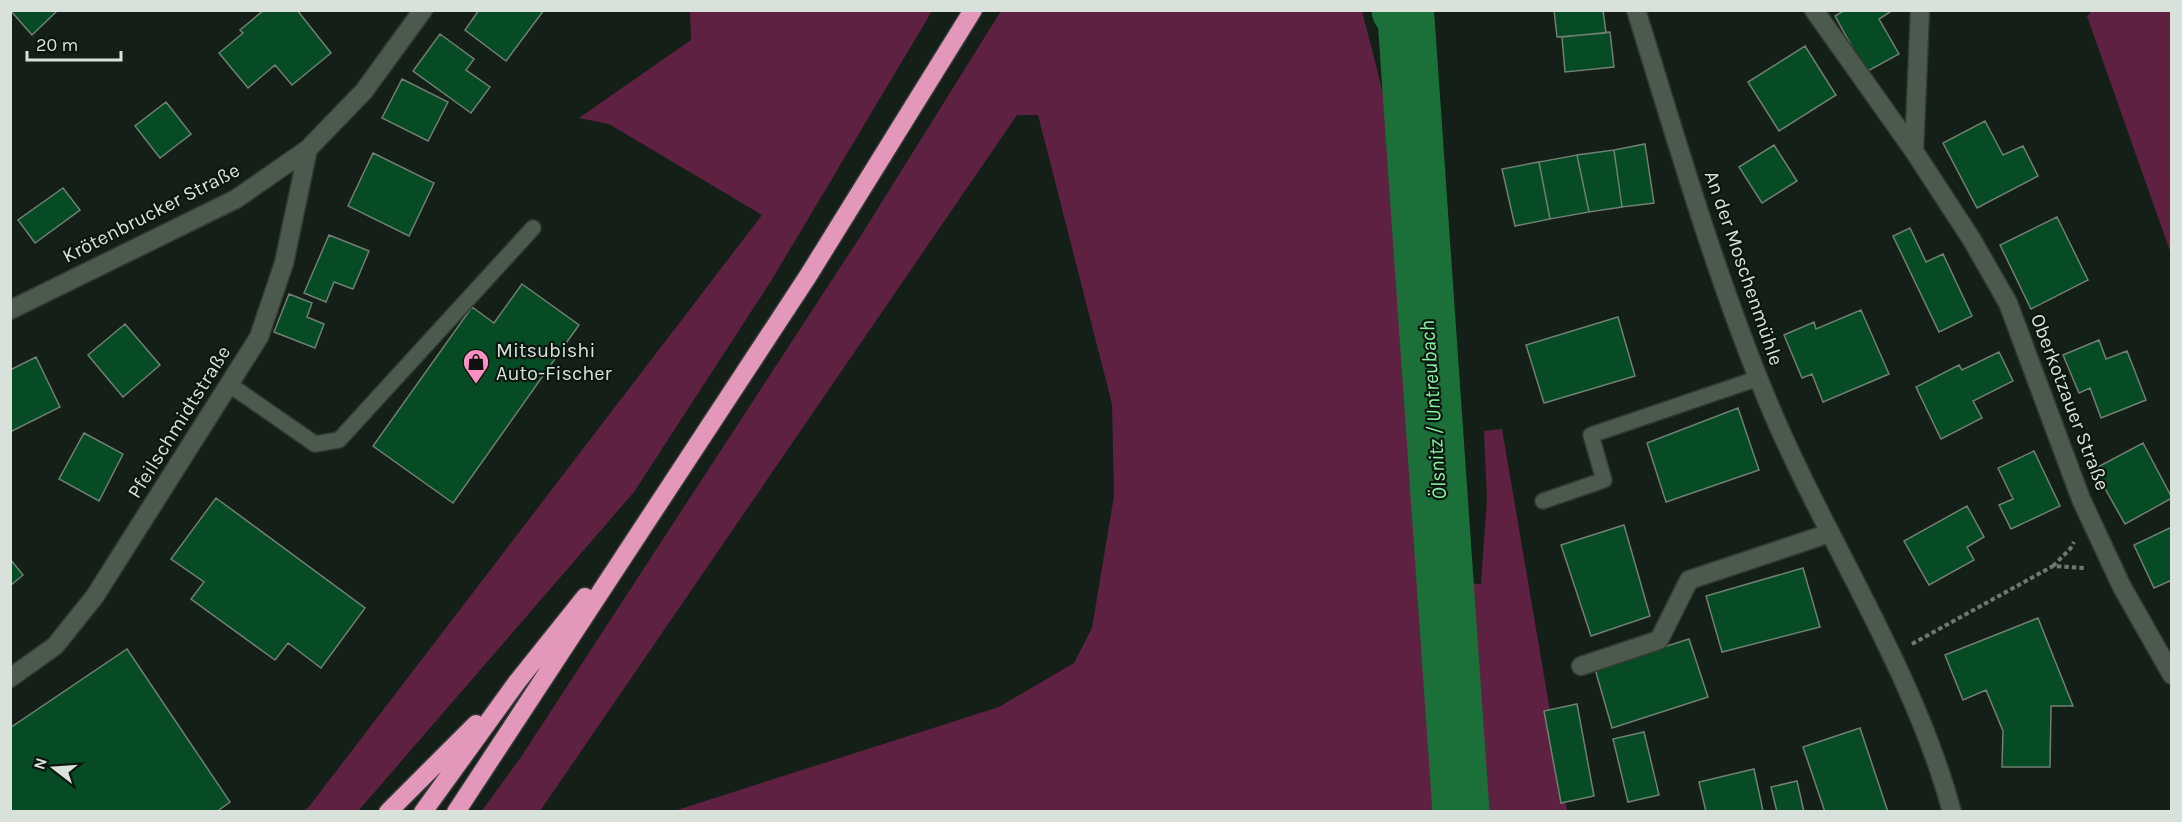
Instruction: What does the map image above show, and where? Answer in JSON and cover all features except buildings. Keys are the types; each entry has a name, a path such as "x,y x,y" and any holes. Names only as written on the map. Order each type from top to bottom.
{"highway":[{"path":"456,812 808,276 974,10"},
{"path":"423,812 517,682 658,504"},
{"path":"388,812 517,682"}],"street":[{"name":"Krötenbrucker Straße","path":"10,310 236,199 308,148 364,91 423,10"},
{"name":"An der Moschenmühle","path":"1636,10 1712,250 1768,403 1888,649 1940,768 1952,812"},
{"name":"Oberkotzauer Straße","path":"1814,10 1914,151 1972,240 2008,303 2081,499 2122,587 2172,675"},
{"path":"1914,151 1920,10"},
{"name":"Pfeilschmidtstraße","path":"10,678 55,646 94,596 259,337 284,263 308,148"},
{"path":"1581,666 1659,640 1689,580 1830,533"}],"lane":[{"path":"230,385 315,444 339,440 533,228"},
{"path":"1543,501 1604,480 1591,435 1759,378"}],"path":[{"path":"1888,649 1915,644 2053,566 2078,566 2101,572 2122,587"}],"shaded area":[{"path":"690,11 932,11 771,281 634,492 357,812 302,811 308,808 762,215 609,124 579,118 691,40"},
{"path":"1001,11 1362,11 1393,132 1424,581 1481,584 1487,499 1484,431 1502,429 1567,811 674,811 999,707 1074,663 1092,628 1114,496 1112,404 1038,115 1017,115 540,811 481,812 521,757 860,237"},
{"path":"2092,11 2171,11 2171,254 2087,16"}],"waterway":[{"name":"Ölsnitz / Untreubach","path":"1400,10 1406,18 1461,812"}],"place":[{"name":"Mitsubishi Auto-Fischer","path":"476,385"}]}
